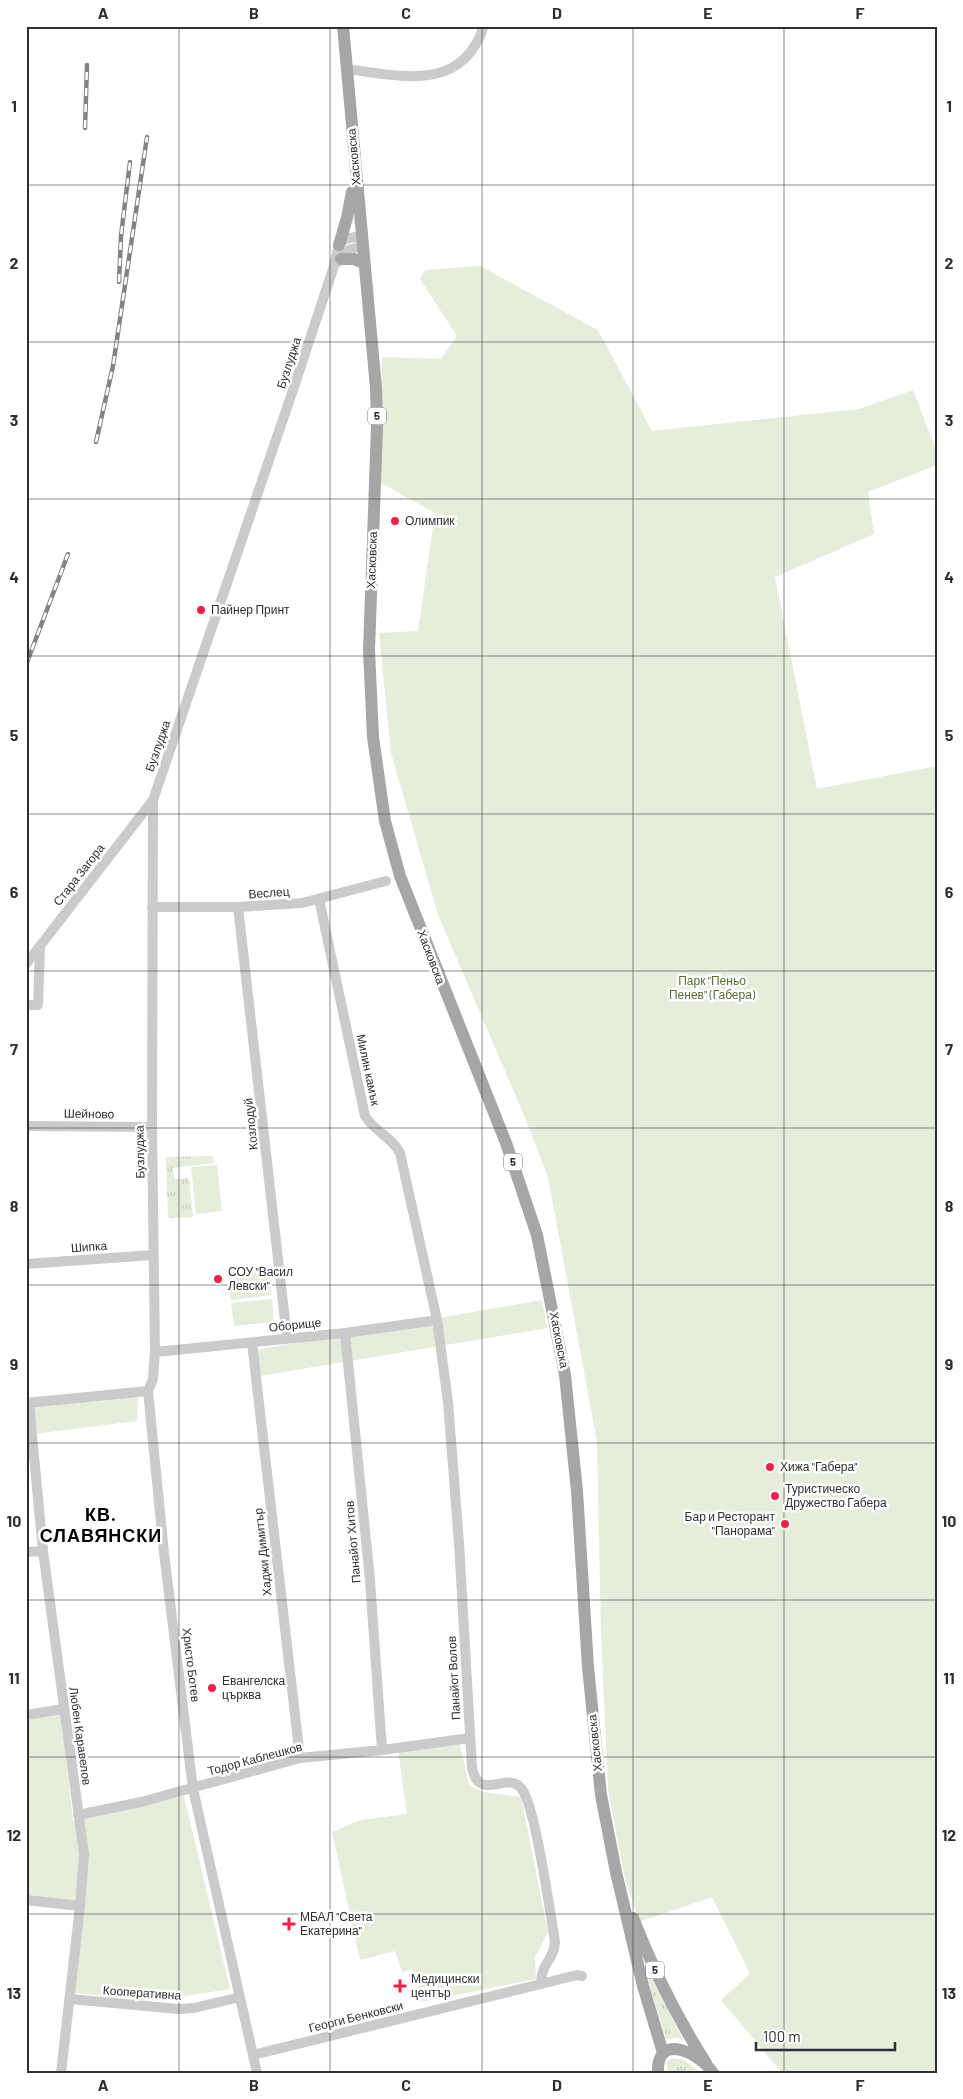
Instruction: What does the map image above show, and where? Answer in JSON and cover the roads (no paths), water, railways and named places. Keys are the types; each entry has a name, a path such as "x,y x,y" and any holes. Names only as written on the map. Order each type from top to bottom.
{"main road":[{"name":"Хасковска","path":"343,26 378,427 370,650 373,737 385,821 407,896 482,1081 523,1190 537,1235 552,1302 565,1375 574,1461 600,1794 643,1986 663,2053"},
{"path":"339,245 350,203 355,167"},
{"path":"337,264 354,260 363,263"},
{"name":"Хасковска","path":"616,1872 653,1966 690,2038 710,2068"},
{"name":"5","path":"663,2053 666,2050 678,2049 694,2055 710,2068"},
{"path":"658,2073 658,2064 663,2053"}],"street":[{"path":"346,69 415,77 442,73 467,59 477,46 484,26"},
{"path":"339,245 345,239 361,241"},
{"path":"337,264 349,250 361,241"},
{"name":"Бузлуджа","path":"153,1256 153,800 337,264 339,245"},
{"name":"Стара Загора","path":"26,964 153,800"},
{"name":"Веслец","path":"152,907 238,907 302,903 386,881"},
{"name":"Милин камък","path":"319,899 364,1116 374,1128 394,1142 400,1153 437,1320"},
{"name":"Козлодуй","path":"238,907 287,1338"},
{"path":"26,1006 38,1005 40,946"},
{"name":"Шейново","path":"26,1126 152,1127"},
{"name":"Шипка","path":"26,1264 153,1256"},
{"name":"Христо Ботев","path":"153,1256 156,1352 153,1379 148,1391 164,1553 192,1789 257,2073"},
{"name":"Оборище","path":"156,1352 345,1333 437,1320"},
{"name":"Панайот Волов","path":"437,1320 448,1402 455,1485 472,1768 474,1778 478,1784 484,1786 507,1782 522,1788 527,1799 538,1839 555,1942 555,1950 543,1967 541,1984"},
{"name":"Панайот Хитов","path":"345,1333 370,1580 382,1750"},
{"name":"Хаджи Димитър","path":"252,1343 300,1758"},
{"path":"28,1403 148,1391"},
{"name":"Любен Каравелов","path":"28,1403 43,1551 84,1854 61,2073"},
{"path":"26,1552 43,1551"},
{"path":"26,1715 64,1709"},
{"name":"Тодор Каблешков","path":"78,1815 192,1789 300,1758 382,1750 470,1738"},
{"path":"26,1900 80,1906"},
{"name":"Георги Бенковски","path":"253,2055 577,1975 582,1976"},
{"name":"Кооперативна","path":"70,1999 178,2009 194,2008 240,1997"}],"railway":[{"path":"85,128 87,65"},
{"path":"96,442 113,366 147,137"},
{"path":"119,282 121,236 130,162"},
{"path":"26,665 68,554"}],"place":[{"name":"Олимпик","path":"395,521"},
{"name":"Пайнер Принт","path":"201,610"},
{"name":"СОУ \"Васил Левски\"","path":"218,1279"},
{"name":"Хижа \"Габера\"","path":"770,1467"},
{"name":"Туристическо Дружество Габера","path":"775,1496"},
{"name":"Бар и Ресторант \"Панорама\"","path":"785,1524"},
{"name":"Евангелска църква","path":"212,1688"},
{"name":"МБАЛ \"Света Екатерина\"","path":"289,1924"},
{"name":"Медицински център","path":"400,1986"}],"district":[{"name":"КВ. СЛАВЯНСКИ","path":"101,1525"}],"park label":[{"name":"Парк \"Пеньо Пенев\" (Габера)","path":"712,988"}]}
